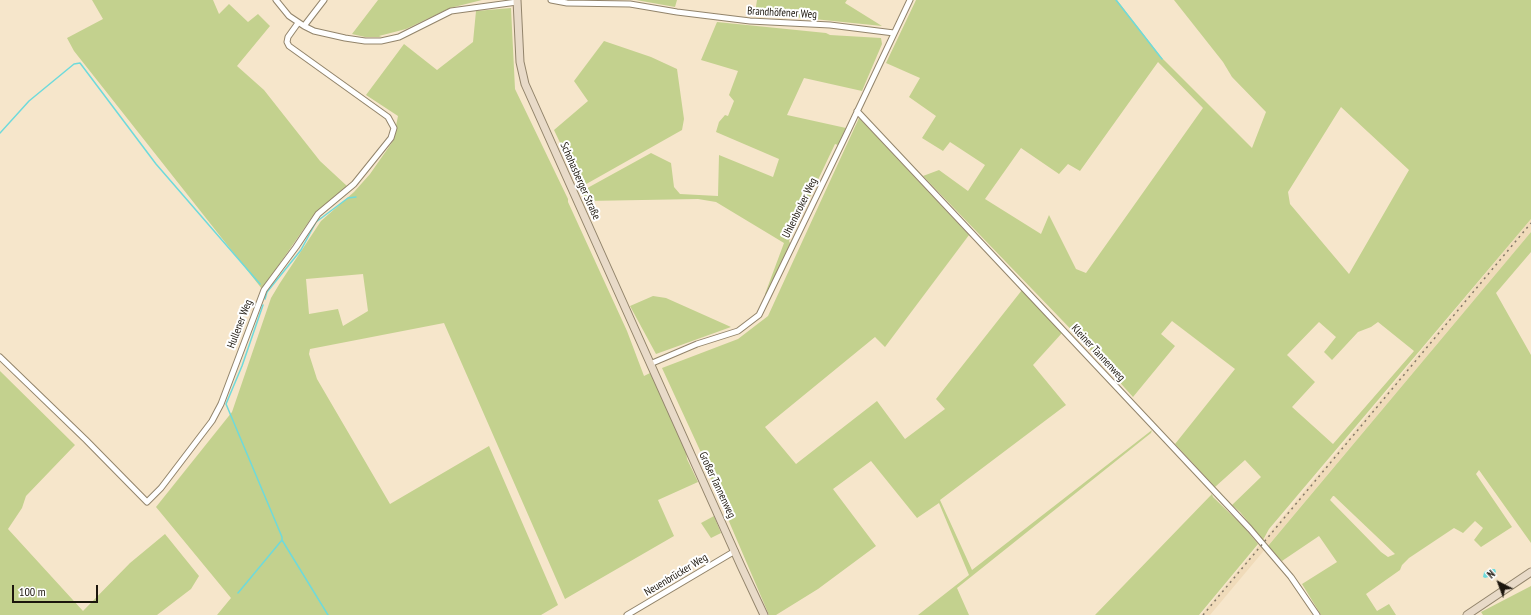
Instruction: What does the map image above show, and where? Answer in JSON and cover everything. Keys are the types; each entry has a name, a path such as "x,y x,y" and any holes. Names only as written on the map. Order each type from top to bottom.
{"street":[{"path":"276,0 289,16 298,23 314,31 365,41 381,41 399,37 451,11 517,1"},
{"path":"304,26 324,0"},
{"name":"Brandhöfener Weg","path":"551,0 567,3 630,4 750,21 830,25 894,33"},
{"name":"Uhlenbroker Weg","path":"650,364 697,344 738,331 759,315 910,0"},
{"name":"Schohasberger Straße","path":"517,1 520,62 525,84 650,364"},
{"name":"Hullener Weg","path":"0,357 86,440 147,502 161,488 212,421 221,404 264,290 318,214 354,184 391,138 394,128 388,117 289,46 287,42 288,37 298,23"},
{"name":"Kleiner Tannenweg","path":"858,111 1250,529 1291,577 1317,615"},
{"name":"Großer Tannenweg","path":"650,364 764,615"},
{"name":"Neuenbrücker Weg","path":"627,615 735,551"},
{"path":"1467,615 1531,572"}],"shaded area":[{"path":"1531,219 1531,232 1210,615 1201,615"}],"green space":[{"path":"92,0 213,0 219,14 229,4 248,22 258,14 270,26 237,66 264,90 320,161 347,186 312,217 262,289 74,51 67,38 103,19"},
{"path":"378,0 482,0 450,8 406,29 379,36 382,37 365,37 352,34"},
{"path":"636,0 677,0 675,7"},
{"path":"757,0 847,0 845,3 882,26 755,13"},
{"path":"916,0 1117,0 1161,57 1252,148 1266,112 1232,77 1223,62 1174,0 1531,0 1531,219 1269,529 1263,540 1240,512 1232,505 1261,477 1245,460 1215,487 1175,444 1235,369 1172,321 1161,334 1175,346 1133,397 1087,346 923,176 939,170 968,191 985,165 950,142 943,151 922,138 936,116 909,97 920,78 886,63","holes":["1158,62 1203,108 1086,273 1076,269 1049,215 1041,234 985,199 1021,148 1059,174 1068,164 1080,171","1341,107 1409,170 1349,274 1290,204 1288,192","1319,322 1336,337 1324,352 1332,360 1358,332 1371,327 1378,322 1414,351 1333,444 1292,407 1315,382 1287,355"]},
{"path":"511,8 515,89 568,199 568,202 627,331 644,376 652,372 686,451 687,459 698,482 658,500 674,536 565,599 444,323 310,349 309,354 317,379 390,504 489,446 558,605 541,615 217,615 231,598 156,507 232,412 271,298 280,283 321,221 354,192 370,174 393,141 398,116 366,95 404,44 437,70 473,42 476,11","holes":["363,274 368,311 343,326 338,309 309,314 306,279"]},
{"path":"717,22 826,33 830,35 881,38 882,44 862,91 804,78 787,115 846,128 838,145 835,144 789,241 792,247 766,295 765,294 784,243 716,202 698,199 586,201 582,191 651,153 671,163 674,187 680,194 718,196 719,155 773,177 779,159 716,132 719,122 725,115 728,116 734,101 729,95 738,71 701,60"},
{"path":"604,41 651,57 677,69 684,119 682,130 581,187 554,130 588,101 574,81"},
{"path":"859,118 969,235 885,347 875,337 765,427 796,464 877,401 905,439 945,409 936,399 1022,290 1062,333 1033,365 1066,405 940,500 972,570 1152,430 1151,433 957,588 969,615 918,615 969,575 939,503 917,518 871,461 833,489 876,546 818,589 776,615 769,615 710,477 710,472 662,368 738,339 768,316"},
{"path":"1531,232 1531,252 1496,293 1531,355 1531,543 1479,470 1476,474 1512,527 1481,547 1474,540 1483,528 1475,521 1463,533 1454,528 1409,558 1402,565 1400,570 1366,594 1377,611 1389,604 1396,615 1321,615 1302,584 1337,562 1319,536 1282,561 1268,546","holes":["1334,496 1395,554 1388,557 1381,552 1330,500"]},
{"path":"653,296 666,298 731,327 656,354 630,306"},
{"path":"0,371 75,445 26,496 22,508 8,529 83,611 130,563 165,534 199,576 191,589 157,615 0,615"},
{"path":"1212,494 1213,497 1244,527 1258,544 1199,615 1095,615"},
{"path":"714,516 721,533 711,538 701,523"},
{"path":"1531,586 1531,615 1483,615 1481,612"}],"water":[{"path":"1490,569 1495,569 1496,572 1492,576 1485,578 1483,577 1484,572"}],"waterway":[{"path":"1116,0 1162,59"},
{"path":"0,133 29,101 74,64 80,63 156,164 260,284"},
{"path":"265,299 267,292 301,250 316,222 348,198 356,197"},
{"path":"238,593 282,540 226,404 242,366 263,305"},
{"path":"282,540 328,615"}],"railway":[{"path":"1203,615 1531,223"}]}
